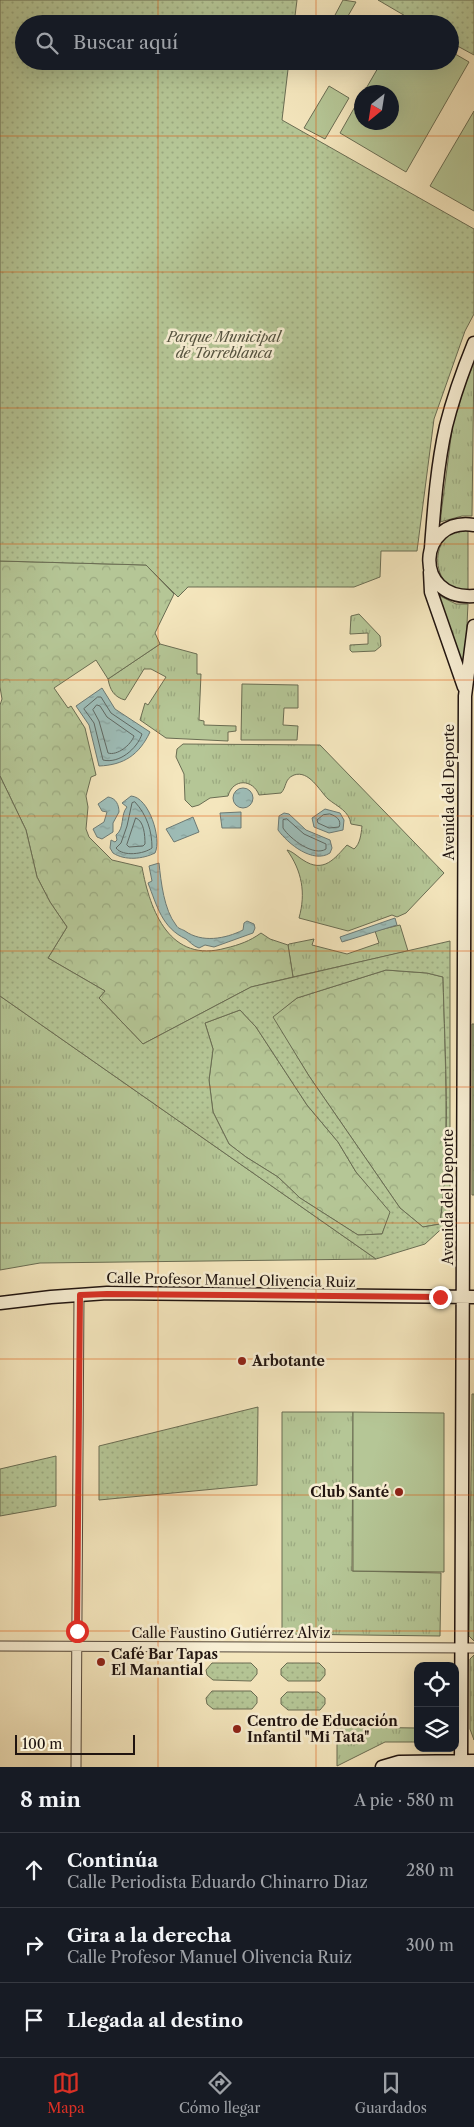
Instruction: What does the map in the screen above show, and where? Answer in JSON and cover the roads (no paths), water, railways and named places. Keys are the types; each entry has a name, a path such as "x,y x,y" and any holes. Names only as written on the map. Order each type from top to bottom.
{"street":[{"path":"431,548 434,508 446,427 464,367 474,343"},
{"path":"431,548 436,538 444,530 466,524 474,526"},
{"name":"Avenida del Deporte","path":"431,548 429,559 431,592 458,666 465,693"},
{"path":"430,570 436,582 450,593 458,596 474,596"},
{"name":"Avenida del Deporte","path":"466,1763 468,1648 468,1297 463,968 465,693 474,626"},
{"path":"464,879 474,896"},
{"path":"463,968 469,950 474,945"},
{"name":"Calle Profesor Manuel Olivencia Ruiz","path":"0,1303 107,1294 468,1297"},
{"path":"76,1767 80,1295"},
{"name":"Calle Faustino Gutiérrez Alviz","path":"0,1646 468,1648"},
{"path":"382,1767 399,1762 466,1763"}],"water":[{"path":"102,688 115,709 150,732 141,747 130,757 116,764 99,766 89,725 76,706"},
{"path":"243,788 250,791 253,798 250,805 243,808 236,805 233,798 236,791"},
{"path":"131,796 143,803 148,811 157,838 155,853 140,858 118,856 110,848 111,840 115,842 117,840 116,835 121,829 127,807 122,803"},
{"path":"108,797 116,802 119,812 113,823 113,832 102,839 97,837 93,829 104,822 107,812 102,811 98,804"},
{"path":"325,809 340,813 344,820 343,830 329,833 314,827 312,818"},
{"path":"241,812 241,828 222,828 220,813"},
{"path":"284,813 289,814 306,830 330,840 332,848 330,853 323,856 309,854 301,851 288,841 278,830 279,816"},
{"path":"193,817 199,832 174,842 166,829"},
{"path":"159,863 166,904 172,919 178,927 192,935 214,938 229,936 243,930 244,923 247,921 254,924 253,933 214,947 205,945 199,948 171,929 161,915 148,883 152,881 149,866"},
{"path":"395,918 397,925 342,942 340,937"}],"place":[{"name":"Arbotante","path":"242,1361"},
{"name":"Club Santé","path":"399,1492"},
{"name":"Café Bar Tapas El Manantial","path":"101,1662"},
{"name":"Centro de Educación Infantil \"Mi Tata\"","path":"237,1729"}],"park label":[{"name":"Parque Municipal de Torreblanca","path":"224,346"}]}
